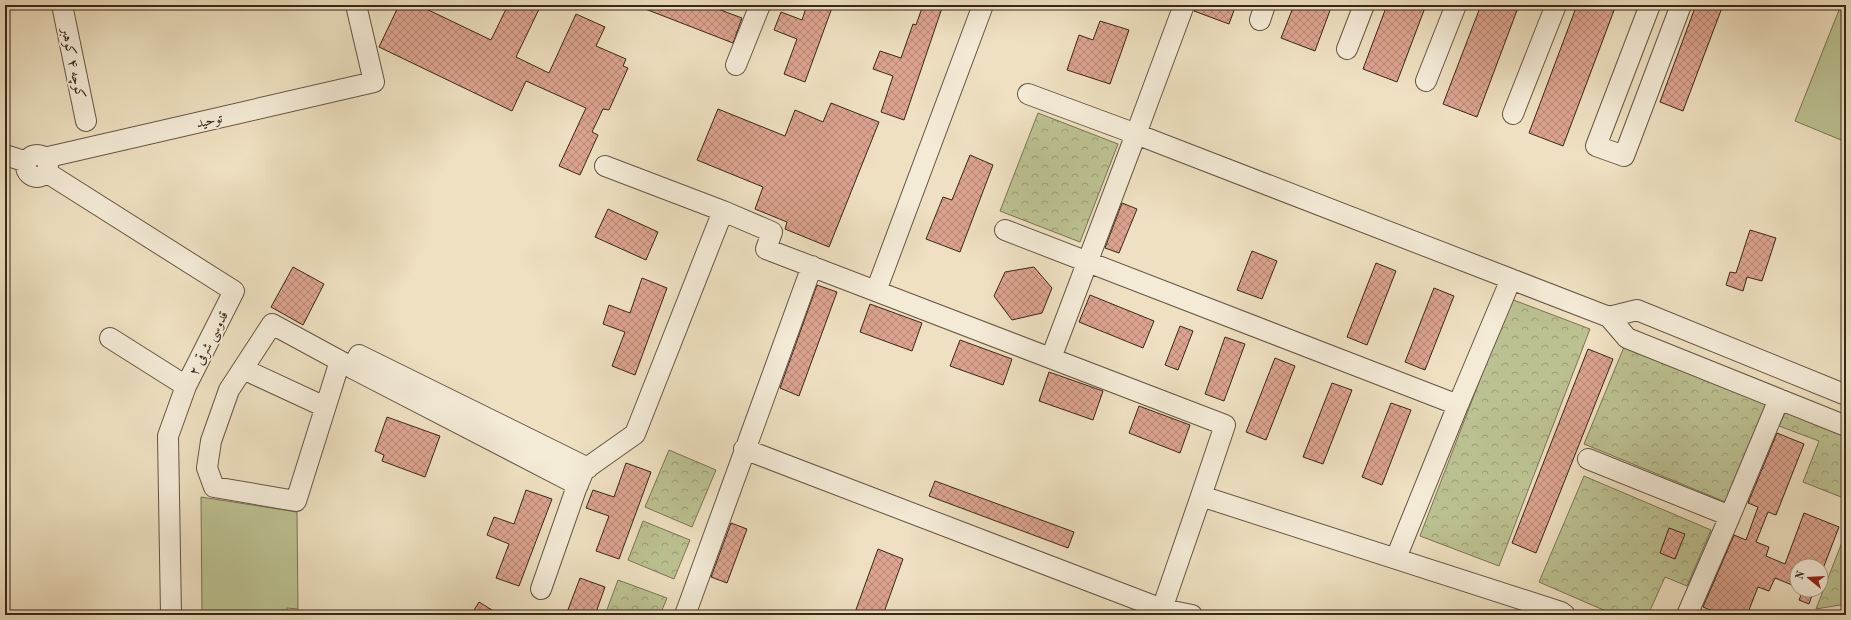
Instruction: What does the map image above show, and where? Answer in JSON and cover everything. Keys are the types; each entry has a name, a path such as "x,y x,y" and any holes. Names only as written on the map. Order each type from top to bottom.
{"street":[{"name":"کوچه ۴ کوهبر","path":"62,5 86,121"},
{"name":"توحید","path":"39,164 374,82 356,5"},
{"path":"736,64 760,5"},
{"path":"876,291 983,5"},
{"path":"1050,358 1184,5"},
{"path":"1347,49 1364,5"},
{"path":"1426,81 1456,5"},
{"path":"1513,114 1556,5"},
{"path":"1650,5 1596,146 1624,156 1680,5"},
{"path":"1028,94 1136,134 1609,317 1627,338 1846,426"},
{"path":"5,155 39,164"},
{"name":"قدوسی شرقی ۲","path":"39,164 234,291 186,386 168,436 171,615"},
{"path":"605,166 723,211 772,232 766,248 1225,425 1162,609"},
{"path":"541,589 584,470 635,434 723,211"},
{"path":"1005,230 1458,405"},
{"path":"685,615 744,449 812,266"},
{"path":"1396,558 1458,405 1512,279"},
{"path":"1609,317 1637,310 1846,395"},
{"path":"347,365 325,407 296,501 214,487 207,468 211,441 229,390 272,324 347,365 352,368 359,355 588,468"},
{"path":"110,338 186,386"},
{"path":"347,365 578,485"},
{"path":"243,369 325,407"},
{"path":"1687,615 1779,399"},
{"path":"744,449 1162,609 1192,615"},
{"path":"1588,459 1730,516"},
{"path":"1201,496 1396,558 1561,612 1565,615"}],"green space":[{"path":"1841,5 1846,5 1846,142 1795,121"},
{"path":"1038,113 1118,144 1080,242 1000,211"},
{"path":"1511,299 1590,329 1499,566 1420,536"},
{"path":"1624,347 1768,405 1728,503 1584,444"},
{"path":"1786,411 1846,435 1846,499 1803,482 1819,441 1779,426"},
{"path":"669,450 716,470 692,527 645,507"},
{"path":"1584,476 1711,530 1687,586 1665,577 1648,615 1615,615 1539,582"},
{"path":"201,497 297,512 298,609 287,608 286,615 202,615"},
{"path":"643,521 690,540 674,579 628,560"},
{"path":"1846,532 1846,604 1816,609 1820,598 1829,598 1829,576"},
{"path":"618,580 667,598 660,615 605,615"}],"building":[{"path":"399,5 418,5 491,40 508,5 541,5 516,57 549,73 576,14 605,27 596,46 626,59 623,66 628,68 609,110 603,109 592,132 598,135 580,175 559,166 586,108 526,81 512,111 379,47"},
{"path":"635,5 707,5 742,18 733,43"},
{"path":"807,5 833,5 805,82 784,74 797,39 774,30 781,12 802,20"},
{"path":"923,5 943,5 904,120 881,112 893,76 873,69 880,51 901,58 913,24 916,25"},
{"path":"1195,5 1236,5 1229,24 1194,11"},
{"path":"1294,5 1332,5 1315,51 1281,38"},
{"path":"1387,5 1426,5 1397,82 1363,69"},
{"path":"1481,5 1519,5 1477,117 1443,104"},
{"path":"1577,5 1616,5 1563,146 1529,133"},
{"path":"1696,5 1723,5 1683,111 1660,102"},
{"path":"1100,21 1129,30 1110,84 1067,70 1079,35 1093,40"},
{"path":"831,103 879,122 829,247 785,229 787,222 755,209 763,187 697,160 718,109 785,136 795,110 823,122"},
{"path":"970,155 993,165 960,252 926,239 943,197 952,200"},
{"path":"1122,203 1137,209 1119,253 1105,248"},
{"path":"608,209 658,232 646,260 595,237"},
{"path":"1750,230 1776,238 1762,281 1747,277 1743,291 1726,285 1730,272 1736,273"},
{"path":"1252,251 1277,261 1262,299 1237,290"},
{"path":"1376,263 1396,271 1367,345 1347,337"},
{"path":"293,267 324,284 303,325 271,307"},
{"path":"1034,267 1052,288 1042,313 1012,320 994,296 1005,272"},
{"path":"642,278 667,288 635,375 612,366 625,332 603,324 609,305 630,313"},
{"path":"817,285 837,292 799,396 780,388"},
{"path":"1434,288 1454,296 1425,370 1405,362"},
{"path":"1090,295 1154,321 1143,348 1079,322"},
{"path":"870,304 922,323 912,351 860,332"},
{"path":"1180,326 1193,331 1178,370 1165,365"},
{"path":"1225,337 1245,344 1224,401 1205,394"},
{"path":"960,340 1012,359 1003,385 950,366"},
{"path":"1588,349 1613,359 1536,553 1512,543"},
{"path":"1275,358 1295,366 1266,440 1246,432"},
{"path":"1049,372 1103,391 1093,420 1039,401"},
{"path":"1332,383 1352,390 1323,464 1303,457"},
{"path":"1391,403 1411,410 1382,485 1362,477"},
{"path":"1139,406 1190,425 1180,453 1129,433"},
{"path":"387,417 440,436 425,477 382,461 384,455 375,451"},
{"path":"1777,433 1804,444 1776,515 1768,512 1756,542 1769,547 1766,556 1785,564 1804,513 1839,527 1827,558 1789,558 1789,584 1775,578 1769,591 1758,587 1747,615 1722,615 1703,607 1734,535 1746,540 1758,507 1748,503"},
{"path":"626,463 651,472 619,559 596,551 609,516 586,508 593,490 614,497"},
{"path":"935,481 1074,532 1068,548 929,496"},
{"path":"526,490 552,499 519,586 496,578 509,544 487,535 494,517 514,524"},
{"path":"731,523 747,529 727,583 711,577"},
{"path":"1669,528 1685,534 1675,559 1660,553"},
{"path":"878,549 903,559 883,615 854,615"},
{"path":"580,578 605,587 595,615 566,615"},
{"path":"1800,598 1811,598 1809,604 1799,600"},
{"path":"479,602 500,615 471,615"}]}
